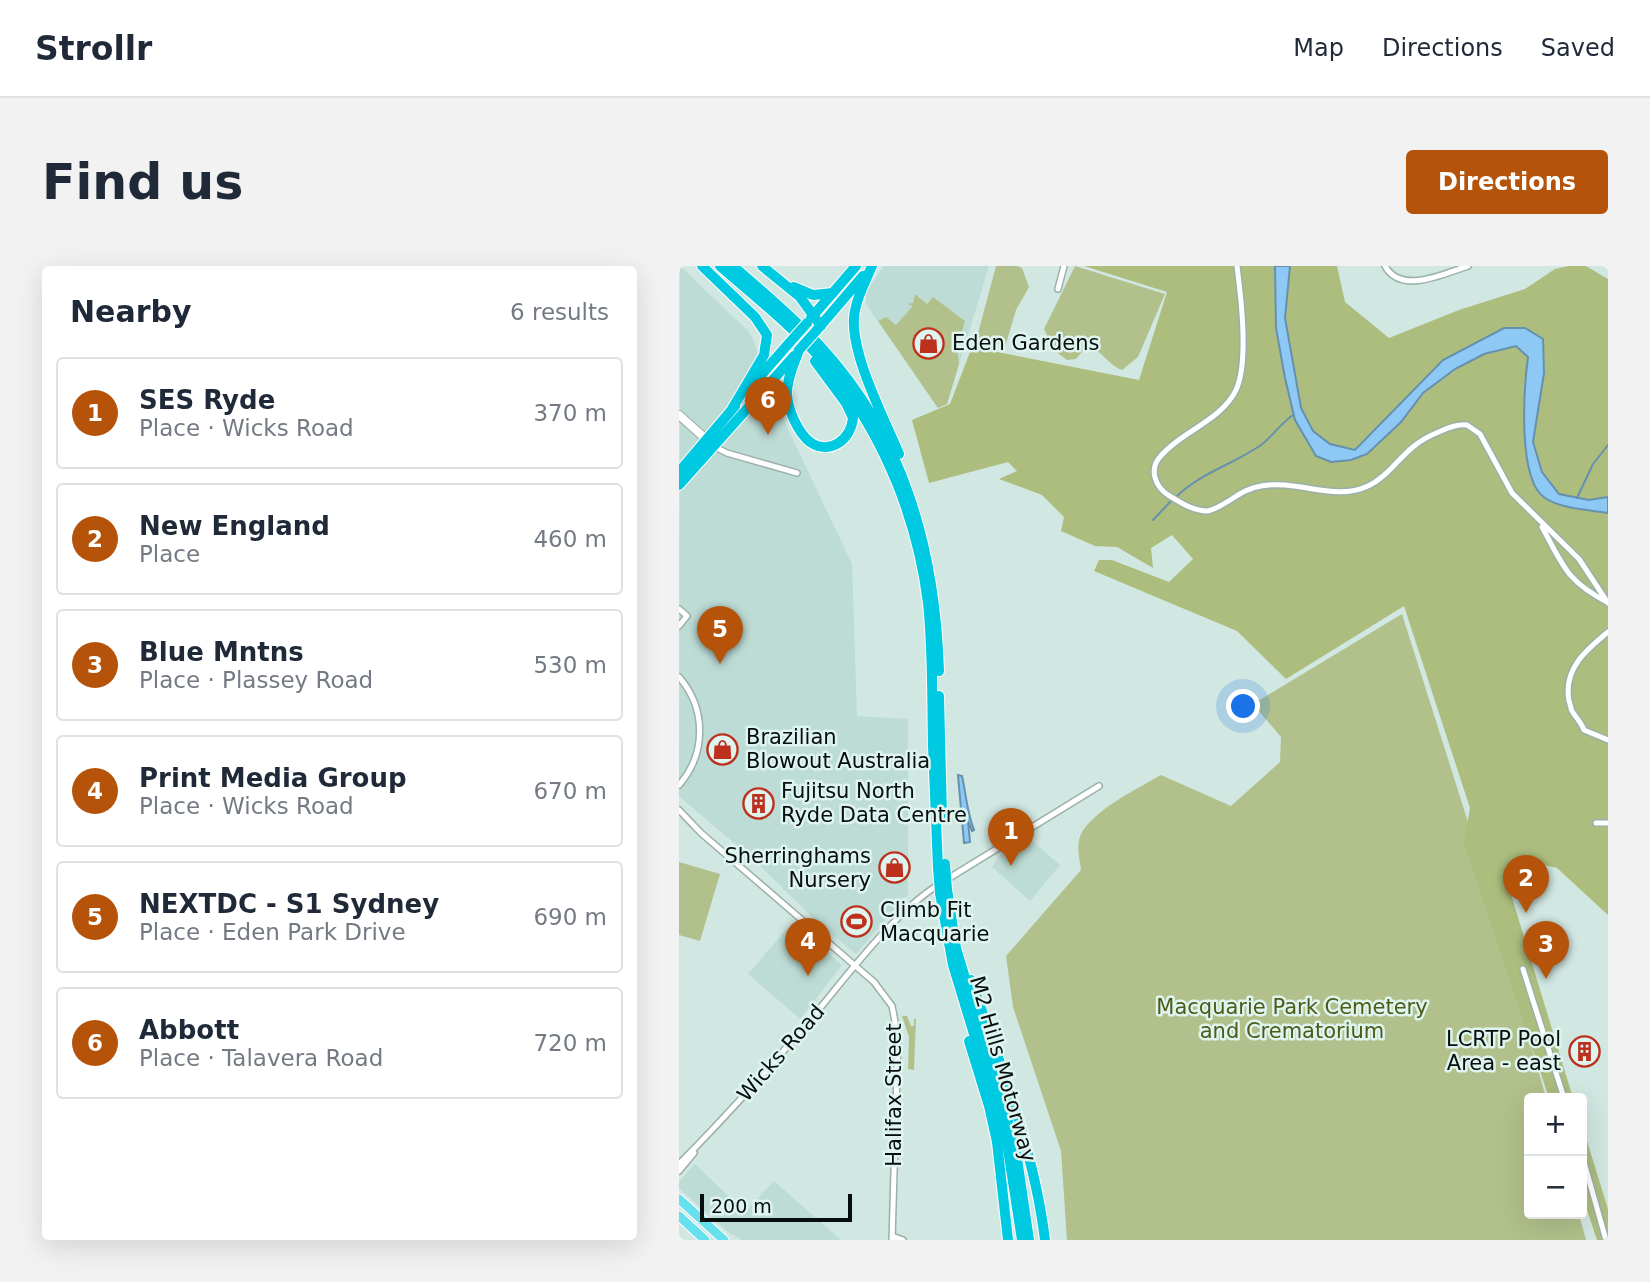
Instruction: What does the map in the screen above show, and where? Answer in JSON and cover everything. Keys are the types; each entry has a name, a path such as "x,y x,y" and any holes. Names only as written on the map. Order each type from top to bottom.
{"highway":[{"path":"679,485 711,443 764,355 767,335 759,321 702,266"},
{"name":"M2 Hills Motorway","path":"720,266 836,377 871,429 895,479 913,531 923,574 930,626 941,866 953,965 1007,1143 1022,1240"},
{"name":"M2 Hills Motorway","path":"733,266 796,322 839,369 869,411 890,448 916,511 929,567 936,618 941,866"},
{"path":"762,266 800,297 810,319 818,328"},
{"path":"732,409 856,266"},
{"path":"872,266 854,315 856,346 917,497 916,511"},
{"path":"679,472 711,443 799,350 872,266"},
{"path":"781,280 810,295 824,296 833,293"},
{"path":"793,338 851,412 852,427 845,439 836,445 824,447 810,442 804,437 790,407 788,381 799,350"},
{"name":"M2 Hills Motorway","path":"943,891 971,1002 1009,1121 1020,1170 1029,1240"},
{"path":"956,948 964,962 1027,1146 1045,1240"},
{"path":"953,965 957,996 997,1142 1008,1240"}],"main road":[{"path":"679,415 711,443"},
{"path":"679,1199 724,1240"},
{"path":"679,1218 705,1240"}],"street":[{"path":"1058,289 1064,266"},
{"path":"1237,266 1242,342 1242,368 1237,386 1228,402 1158,459 1154,476 1162,491 1192,508 1208,511 1242,492 1262,485 1289,485 1343,492 1363,488 1381,478 1421,440 1463,424 1472,426 1481,434 1510,490 1538,521 1579,559 1608,603"},
{"path":"1385,266 1394,279 1408,282 1468,266"},
{"path":"711,443 727,453 797,473"},
{"path":"1538,521 1567,574 1576,583 1608,603"},
{"path":"679,609 687,616 679,626"},
{"path":"1608,632 1584,652 1572,670 1568,692 1571,711 1577,716 1584,730 1608,740"},
{"path":"679,677 696,703 700,727 696,757 679,785"},
{"name":"Wicks Road","path":"679,1171 855,966 908,909 929,891 1099,786"},
{"name":"Halifax Street","path":"679,810 701,833 881,989 892,1006 897,1026 892,1238"},
{"path":"1596,823 1608,823"},
{"path":"1523,969 1562,1093"},
{"name":"Wicks Road","path":"679,1164 698,1147"},
{"path":"1582,1156 1606,1240"},
{"path":"892,1238 903,1240"}],"shaded area":[{"path":"680,266 749,332 777,406 852,564 857,716 908,719 908,894 856,954 817,922 754,860 679,796"},
{"name":"Eden Gardens","path":"884,266 989,266 947,404 938,408 866,304 866,292"},
{"path":"1027,837 1060,865 1030,901 992,867 1002,852"},
{"path":"793,922 842,965 800,1019 748,974"},
{"path":"695,1164 745,1212 774,1181 841,1240 742,1240 728,1232 679,1188 679,1182"}],"green space":[{"path":"996,266 1022,268 1029,287 1016,310 1005,347 977,337"},
{"path":"1075,266 1165,294 1138,357 1122,370 1097,351 1086,347 1076,359 1067,360 1054,350 1044,329"},
{"path":"1084,266 1275,266 1276,328 1285,378 1295,420 1316,456 1351,460 1401,422 1423,393 1455,369 1484,354 1516,346 1528,357 1524,432 1530,472 1536,488 1545,498 1559,505 1608,513 1608,915 1557,868 1544,865 1520,869 1510,891 1571,1093 1547,1093 1464,843 1470,808 1404,606 1286,679 1237,631 1094,571 1099,560 1112,560 1169,582 1193,559 1172,535 1151,548 1153,568 1117,547 1095,546 1061,531 1064,517 1042,495 999,479 1017,471 1008,462 929,483 912,420 950,404 972,347 1139,380 1167,292"},
{"path":"1290,266 1337,266 1345,302 1389,338 1459,310 1525,289 1555,269 1586,266 1608,279 1608,497 1589,500 1559,494 1542,472 1533,443 1544,373 1504,328 1443,360 1355,450 1330,444 1312,431 1301,408 1285,318"},
{"path":"915,294 927,304 933,297 965,321 957,348 959,364 947,404 938,408 878,321 886,317 896,325 913,306 907,304 913,303"},
{"name":"Macquarie Park Cemetery and Crematorium","path":"1402,614 1475,844 1545,1093 1524,1093 1524,1219 1580,1219 1586,1240 1067,1240 1061,1151 1013,1007 1006,956 1081,870 1079,841 1083,831 1101,812 1161,775 1231,806 1280,762 1281,737 1253,704"},
{"path":"679,862 720,874 700,941 679,935"},
{"path":"902,1016 907,1016 911,1026 914,1026 916,1019 914,1070 908,1069 909,1037"},
{"path":"1587,1141 1608,1209 1608,1240 1597,1240 1587,1210"}],"water":[{"path":"1275,266 1290,266 1285,318 1301,408 1313,431 1330,444 1355,450 1443,360 1504,328 1525,328 1543,339 1544,373 1533,442 1542,472 1559,494 1589,500 1608,497 1608,513 1559,505 1545,498 1536,488 1526,453 1524,410 1528,357 1516,346 1484,354 1455,369 1423,393 1401,422 1367,454 1351,460 1331,462 1316,456 1295,420 1285,378 1276,328"},
{"path":"958,775 962,776 974,830 972,831 968,821 970,842 964,843"}],"waterway":[{"path":"1176,497 1196,481 1261,445 1293,415"},
{"path":"1577,498 1593,464 1608,445"},
{"path":"1153,520 1172,500"}],"place":[{"name":"Eden Gardens","path":"929,343"},
{"name":"Abbott","path":"768,435"},
{"name":"NEXTDC - S1 Sydney","path":"720,664"},
{"name":"Brazilian Blowout Australia","path":"723,749"},
{"name":"Fujitsu North Ryde Data Centre","path":"758,803"},
{"name":"SES Ryde","path":"1011,866"},
{"name":"Sherringhams Nursery","path":"894,868"},
{"name":"New England","path":"1526,913"},
{"name":"Climb Fit Macquarie","path":"857,922"},
{"name":"Print Media Group","path":"808,976"},
{"name":"Blue Mntns","path":"1546,979"},
{"name":"LCRTP Pool Area - east","path":"1584,1051"}]}
